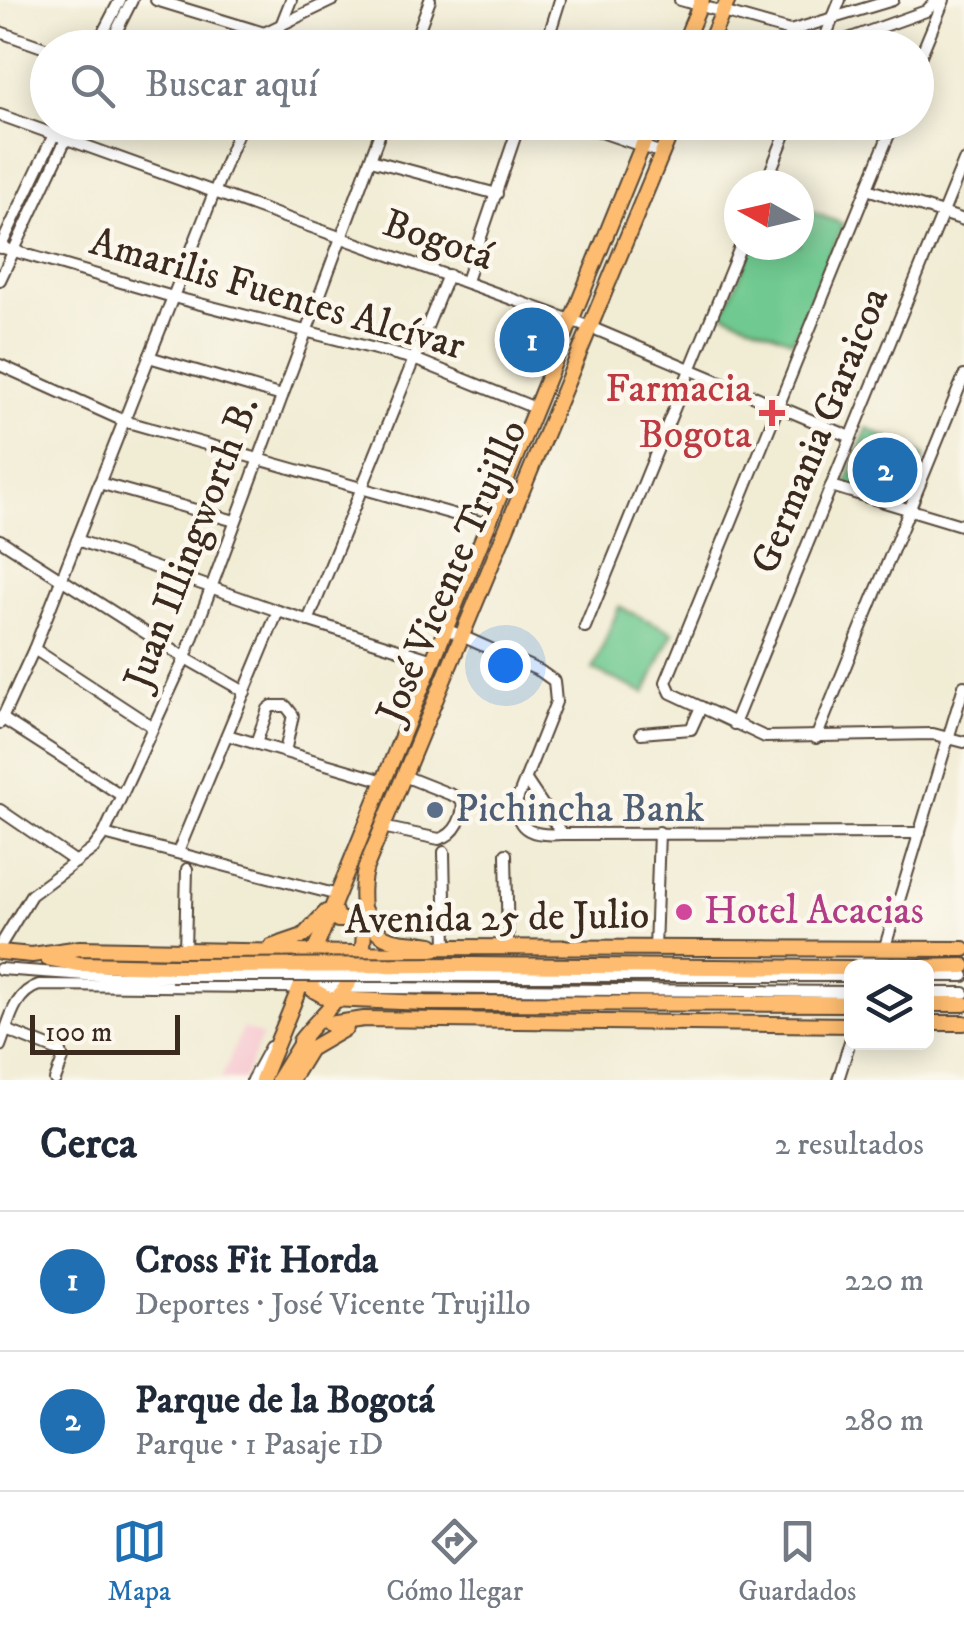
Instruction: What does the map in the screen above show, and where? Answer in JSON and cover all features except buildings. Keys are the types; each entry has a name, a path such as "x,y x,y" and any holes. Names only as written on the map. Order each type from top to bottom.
{"main road":[{"path":"689,30 701,2"},
{"path":"715,30 725,6"},
{"name":"José Vicente Trujillo","path":"262,1080 288,1016 306,988 313,955 644,140"},
{"name":"José Vicente Trujillo","path":"362,954 361,897 366,867 667,140"},
{"path":"336,900 338,920 350,922 358,917 361,897"},
{"path":"361,897 366,916 382,935 398,942 444,947"},
{"path":"251,951 303,936 336,900"},
{"name":"Avenida 25 de Julio","path":"32,955 80,948 313,955 408,954 444,947 964,949"},
{"name":"Avenida 25 de Julio","path":"0,949 80,964 171,971 844,968"},
{"path":"804,968 884,950"},
{"path":"278,1080 300,1041 340,994 362,954"},
{"path":"934,967 964,966"},
{"name":"Avenida 25 de Julio","path":"306,988 322,997 340,994 425,1003 844,1004"},
{"path":"300,1041 329,1024 359,1014 425,1003"},
{"path":"934,1004 964,1004"},
{"path":"329,1024 393,1020 844,1025"},
{"path":"291,1080 310,1049 327,1036 354,1026 393,1020"},
{"path":"934,1023 964,1023"}],"street":[{"path":"105,30 120,0"},
{"path":"117,30 132,0"},
{"path":"156,0 254,30"},
{"path":"276,30 291,0"},
{"path":"283,30 332,0"},
{"path":"419,30 430,0"},
{"path":"551,30 560,0"},
{"path":"680,0 725,6 787,30"},
{"path":"829,30 840,0"},
{"path":"793,30 893,0"},
{"path":"873,30 926,11 941,0"},
{"path":"930,30 941,0"},
{"path":"0,32 30,43"},
{"name":"Bogotá","path":"0,115 30,126"},
{"path":"0,247 58,140"},
{"path":"0,280 59,140"},
{"name":"Bogotá","path":"68,140 590,327 851,438"},
{"path":"121,795 1,720 34,649 235,140"},
{"name":"Juan Illingworth B.","path":"0,949 31,895 76,862 104,834 185,658 378,140"},
{"path":"466,282 514,140"},
{"path":"624,140 662,153"},
{"path":"771,170 783,140"},
{"path":"886,140 666,682 672,693 764,736 933,734 964,742"},
{"path":"371,160 497,194"},
{"name":"Germania Garaicoa","path":"734,724 964,161"},
{"path":"866,189 964,220"},
{"name":"Amarilis Fuentes Alcívar","path":"0,247 414,359 535,408"},
{"path":"585,627 734,260"},
{"path":"308,621 448,276"},
{"path":"149,357 282,396"},
{"path":"0,364 124,421 488,524"},
{"path":"816,738 964,376"},
{"path":"99,484 235,521"},
{"path":"831,486 964,526"},
{"path":"0,540 245,692"},
{"path":"76,540 278,612 433,660"},
{"path":"178,852 278,612"},
{"path":"446,628 548,676 557,688 556,702 518,800 518,821 533,835 920,833"},
{"path":"34,649 153,727"},
{"path":"884,950 964,686"},
{"path":"256,744 268,709 286,706 293,715 286,752"},
{"path":"642,734 690,730 701,707"},
{"path":"227,735 384,781"},
{"path":"382,827 438,838 447,837 457,826 462,799 404,776"},
{"path":"526,780 562,834"},
{"path":"0,810 76,862"},
{"path":"655,950 659,832"},
{"path":"104,834 336,900"},
{"path":"444,852 444,947"},
{"path":"506,854 508,948"},
{"path":"185,950 187,869"},
{"name":"Avenida 25 de Julio","path":"472,970 844,976"},
{"name":"Avenida 25 de Julio","path":"0,972 171,971"},
{"path":"934,976 964,976"},
{"name":"Avenida 25 de Julio","path":"6,1030 17,1002 28,988 38,986 306,988"},
{"name":"Avenida 25 de Julio","path":"340,994 844,992"},
{"path":"934,992 964,993"},
{"path":"252,1080 288,1016"},
{"path":"0,1046 6,1030 61,1052 63,1059 54,1080"},
{"path":"838,1080 847,1050"}],"shaded area":[{"path":"242,1028 262,1036 243,1080 221,1080"}],"green space":[{"path":"814,213 843,224 793,341 723,313 747,260 814,260"},
{"path":"867,428 925,456 904,502 846,484"},
{"path":"619,607 673,632 645,693 593,670"}],"place":[{"name":"Cross Fit Horda","path":"532,340"},
{"name":"Farmacia Bogota","path":"772,413"},
{"name":"Parque de la Bogotá","path":"885,470"},
{"name":"Pichincha Bank","path":"435,810"},
{"name":"Hotel Acacias","path":"684,912"}]}
